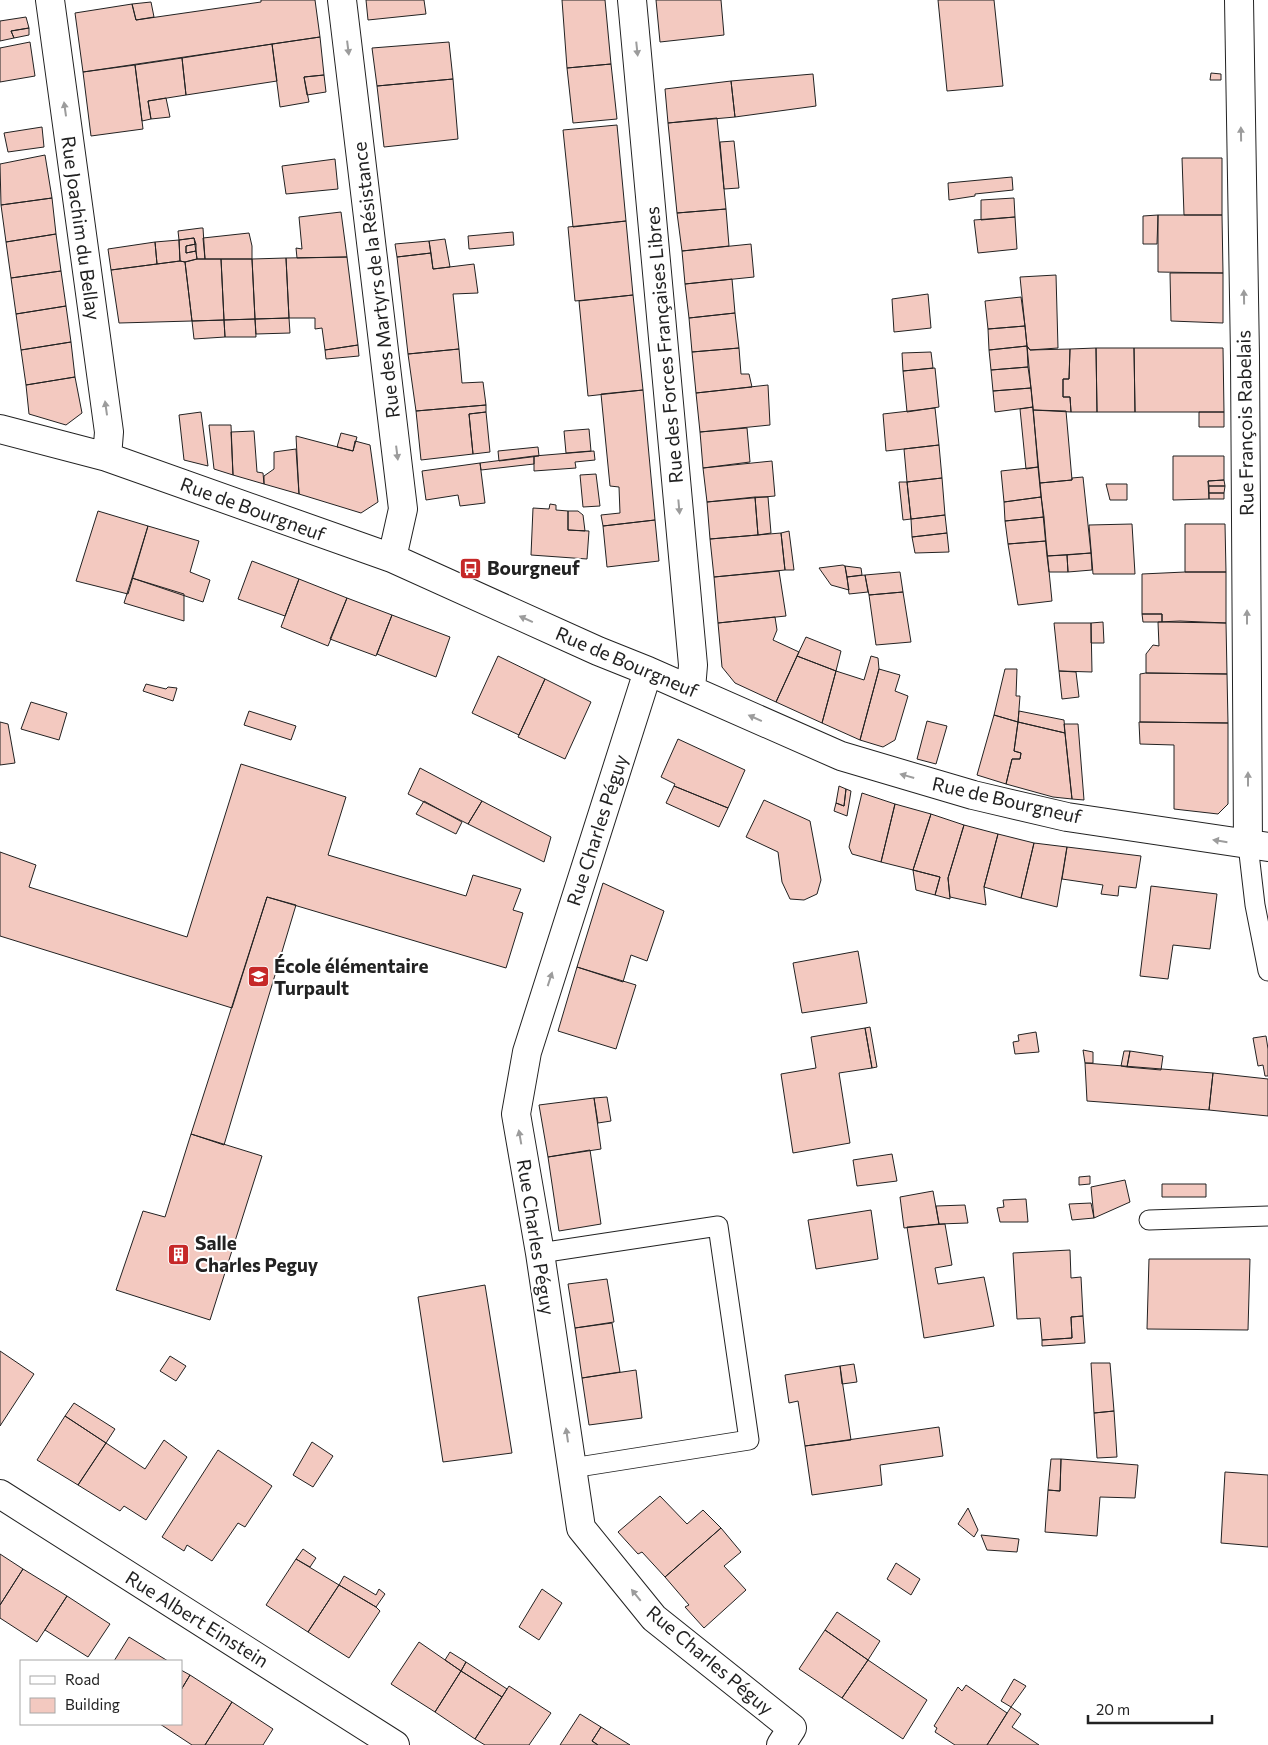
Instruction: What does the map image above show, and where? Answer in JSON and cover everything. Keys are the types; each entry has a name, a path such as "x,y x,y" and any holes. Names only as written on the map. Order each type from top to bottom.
{"street":[{"name":"Rue Joachim du Bellay","path":"50,0 109,432 107,457"},
{"name":"Rue des Martyrs de la Résistance","path":"342,0 404,509 392,558"},
{"name":"Rue des Forces Françaises Libres","path":"632,0 693,665 691,689"},
{"name":"Rue François Rabelais","path":"1239,0 1256,357 1258,846"},
{"name":"Rue de Bourgneuf","path":"0,429 107,457 392,558 598,651 691,689 842,756 973,795 1068,816 1258,846"},
{"name":"Rue Charles Péguy","path":"648,671 527,1052 516,1114 540,1252 581,1528 654,1618 787,1737"},
{"name":"Rue Albert Einstein","path":"0,1494 395,1745"}],"lane":[{"path":"1258,846 1256,904 1268,971"},
{"path":"1149,1220 1268,1216"},
{"path":"540,1252 718,1226 721,1245 749,1440 572,1468"}],"building":[{"path":"261,0 315,0 320,37 83,72 75,13 132,4 136,20 261,2"},
{"path":"366,0 424,0 426,14 368,20"},
{"path":"562,0 605,0 611,64 567,68"},
{"path":"656,0 721,0 724,35 660,42"},
{"path":"938,0 994,0 1003,86 947,91"},
{"path":"151,2 154,17 136,20 132,4"},
{"path":"26,17 29,28 11,31 14,38 0,41 0,21"},
{"path":"29,28 29,35 14,38 11,31"},
{"path":"320,37 324,75 304,77 309,102 280,107 272,44"},
{"path":"30,42 35,76 0,82 0,48"},
{"path":"449,42 453,79 377,86 372,48"},
{"path":"272,44 277,81 186,95 182,58"},
{"path":"182,58 186,95 148,101 151,119 142,121 135,65"},
{"path":"611,64 617,119 573,123 567,68"},
{"path":"135,65 143,129 91,136 83,72"},
{"path":"1211,73 1221,74 1221,80 1210,80"},
{"path":"813,74 816,106 735,117 731,81"},
{"path":"324,75 326,92 307,95 304,77"},
{"path":"453,79 458,139 384,147 377,86"},
{"path":"731,81 735,117 668,123 665,89"},
{"path":"166,98 170,117 151,119 148,101"},
{"path":"717,118 726,209 677,213 668,123"},
{"path":"617,125 626,221 573,227 563,130"},
{"path":"42,127 44,147 8,152 4,133"},
{"path":"734,141 739,188 724,189 720,142"},
{"path":"45,155 52,198 1,205 0,164"},
{"path":"1182,158 1222,158 1222,215 1184,215"},
{"path":"335,159 338,189 286,194 282,166"},
{"path":"1012,177 1013,190 975,194 975,196 949,200 948,183"},
{"path":"52,198 56,234 6,242 1,205"},
{"path":"1014,198 1015,217 981,220 981,200"},
{"path":"726,209 729,246 682,251 677,213"},
{"path":"341,212 347,257 297,258 296,248 302,249 299,217"},
{"path":"1158,215 1157,244 1143,244 1143,216"},
{"path":"1158,215 1222,215 1223,273 1158,272"},
{"path":"1015,217 1017,249 978,253 974,220"},
{"path":"626,221 633,295 575,301 568,227"},
{"path":"203,228 205,259 197,259 194,238 179,240 178,231"},
{"path":"513,232 514,245 469,249 468,236"},
{"path":"249,233 252,259 205,259 203,238"},
{"path":"56,234 61,271 11,278 6,242"},
{"path":"194,238 196,244 186,246 186,253 196,251 197,259 185,262 180,261 179,240"},
{"path":"445,239 450,267 433,269 429,241"},
{"path":"179,240 180,261 157,264 155,242"},
{"path":"429,241 431,253 397,257 395,244"},
{"path":"155,242 157,264 111,270 108,249"},
{"path":"196,244 196,251 186,253 186,246"},
{"path":"751,244 754,277 685,284 682,251"},
{"path":"431,253 433,269 474,264 478,293 453,294 459,349 408,354 397,257"},
{"path":"347,257 358,345 325,350 322,328 315,329 315,318 289,318 286,258"},
{"path":"286,258 289,318 255,319 252,259"},
{"path":"197,259 221,259 224,320 192,321 185,262"},
{"path":"221,259 252,259 255,319 224,320"},
{"path":"180,261 185,262 192,321 119,323 111,270"},
{"path":"61,271 66,306 16,314 11,278"},
{"path":"1170,273 1223,273 1223,323 1171,321"},
{"path":"1056,275 1058,348 1030,350 1027,346 1020,277"},
{"path":"732,279 735,313 689,318 685,284"},
{"path":"928,294 931,328 894,332 892,299"},
{"path":"633,295 643,390 588,396 579,301"},
{"path":"1021,297 1025,326 988,329 985,301"},
{"path":"66,306 71,342 21,350 16,314"},
{"path":"735,313 739,348 692,352 689,318"},
{"path":"289,318 290,333 256,334 255,319"},
{"path":"255,319 256,337 225,337 224,320"},
{"path":"224,320 225,337 194,339 192,321"},
{"path":"1025,326 1027,346 989,350 988,329"},
{"path":"71,342 75,377 26,385 21,350"},
{"path":"358,345 359,356 326,359 325,350"},
{"path":"1027,346 1030,350 1070,349 1069,379 1063,379 1063,397 1070,397 1071,412 1033,410"},
{"path":"1027,346 1028,367 991,370 989,350"},
{"path":"739,348 741,374 749,374 752,387 696,393 692,352"},
{"path":"1096,348 1097,412 1071,412 1070,397 1063,397 1063,379 1069,379 1070,349"},
{"path":"1096,348 1134,348 1135,412 1097,412"},
{"path":"1134,348 1223,348 1224,412 1135,412"},
{"path":"459,349 462,383 483,382 486,405 416,411 408,354"},
{"path":"931,352 933,368 903,371 902,353"},
{"path":"1028,367 1031,388 993,391 991,370"},
{"path":"935,368 939,407 907,412 903,371"},
{"path":"75,377 82,413 66,425 29,414 26,385"},
{"path":"768,385 770,425 700,432 696,393"},
{"path":"1031,388 1033,407 995,412 993,391"},
{"path":"643,390 655,520 603,526 601,515 620,513 619,487 610,486 601,394"},
{"path":"486,405 486,412 469,414 473,454 421,460 416,411"},
{"path":"1033,407 1038,467 1026,469 1020,409"},
{"path":"935,408 939,445 886,451 883,414"},
{"path":"1033,410 1066,411 1072,480 1040,483"},
{"path":"201,412 208,466 184,460 179,415"},
{"path":"486,412 490,452 473,454 469,414"},
{"path":"1199,412 1224,412 1224,427 1199,427"},
{"path":"209,425 231,425 233,475 214,469"},
{"path":"747,428 750,462 703,468 700,432"},
{"path":"589,429 591,451 566,453 564,431"},
{"path":"254,431 257,472 263,473 264,484 233,475 231,432"},
{"path":"341,433 357,437 353,451 337,447"},
{"path":"296,436 353,451 355,441 370,445 378,502 361,513 299,494"},
{"path":"939,445 942,478 907,482 904,449"},
{"path":"538,447 539,456 499,461 498,451"},
{"path":"296,449 299,494 264,484 264,476 274,469 274,452"},
{"path":"594,451 595,460 575,462 576,468 534,471 534,456"},
{"path":"534,456 534,464 481,470 480,463"},
{"path":"1173,456 1224,456 1224,480 1208,481 1209,499 1173,500"},
{"path":"772,461 775,496 707,502 703,468"},
{"path":"480,463 485,503 460,506 458,495 426,500 422,471"},
{"path":"1038,467 1041,497 1004,502 1001,471"},
{"path":"596,474 600,506 583,507 580,475"},
{"path":"1083,477 1091,553 1047,556 1040,483"},
{"path":"942,478 945,515 911,519 907,482"},
{"path":"1224,480 1225,486 1209,486 1208,481"},
{"path":"899,482 907,482 911,519 903,520"},
{"path":"1106,484 1127,484 1127,500 1110,500"},
{"path":"1209,486 1225,486 1224,493 1209,493"},
{"path":"1209,493 1224,493 1224,499 1209,499"},
{"path":"755,497 768,497 771,533 758,535"},
{"path":"755,497 758,535 710,539 707,502"},
{"path":"1041,497 1044,517 1005,521 1004,502"},
{"path":"550,504 556,505 556,510 568,511 568,530 589,531 587,559 531,555 533,508 549,509"},
{"path":"98,511 148,526 128,594 76,581"},
{"path":"568,511 578,511 583,515 585,531 568,530"},
{"path":"945,515 947,533 912,537 911,519"},
{"path":"1044,517 1046,541 1008,544 1005,521"},
{"path":"655,520 659,561 607,567 603,526"},
{"path":"1132,524 1135,574 1093,574 1089,525"},
{"path":"1185,524 1225,524 1226,572 1185,572"},
{"path":"148,526 199,541 190,572 210,580 203,602 132,578"},
{"path":"789,531 794,570 785,570 781,533"},
{"path":"781,533 785,570 714,577 710,539"},
{"path":"947,533 949,552 915,553 912,537"},
{"path":"1046,541 1052,601 1018,605 1008,544"},
{"path":"1091,553 1092,570 1068,572 1067,555"},
{"path":"1067,555 1068,572 1049,572 1047,556"},
{"path":"252,561 299,579 285,616 238,599"},
{"path":"845,566 849,590 831,585 819,568"},
{"path":"845,566 861,568 862,575 847,577"},
{"path":"779,571 786,616 718,623 714,577"},
{"path":"900,572 903,592 869,595 865,575"},
{"path":"1226,572 1226,623 1162,622 1162,614 1142,614 1142,574"},
{"path":"865,575 868,592 849,594 847,577"},
{"path":"132,578 184,594 184,621 124,603"},
{"path":"299,579 347,598 328,646 281,627"},
{"path":"903,592 911,642 876,645 869,595"},
{"path":"347,598 392,615 376,656 330,639"},
{"path":"1142,614 1162,614 1162,622 1143,622"},
{"path":"392,615 450,637 436,677 377,654"},
{"path":"775,617 777,630 773,640 799,652 776,702 735,683 722,667 718,623"},
{"path":"1103,622 1104,643 1091,643 1091,623"},
{"path":"1158,622 1226,623 1227,674 1146,673 1146,654 1153,645 1159,646"},
{"path":"1054,623 1091,623 1092,672 1059,671"},
{"path":"806,637 841,651 836,671 797,656"},
{"path":"498,656 545,679 519,735 472,713"},
{"path":"797,656 836,671 822,723 776,702"},
{"path":"871,656 878,658 879,669 860,740 822,723 836,671 864,680"},
{"path":"879,669 900,675 895,691 908,696 895,740 883,747 860,740"},
{"path":"1005,669 1017,669 1016,696 1020,696 1018,722 994,715"},
{"path":"1059,671 1076,672 1079,697 1062,699"},
{"path":"1140,674 1227,674 1228,723 1140,722"},
{"path":"545,679 591,702 565,759 518,737"},
{"path":"146,684 166,689 168,687 177,688 173,701 143,691"},
{"path":"31,702 67,713 59,740 21,729"},
{"path":"249,711 296,726 291,740 244,725"},
{"path":"1019,711 1064,720 1065,733 1018,722"},
{"path":"994,715 1018,722 1014,751 1021,753 1020,759 1012,759 1006,784 977,775"},
{"path":"927,721 947,726 936,764 917,759"},
{"path":"0,722 8,724 15,763 0,765"},
{"path":"1018,722 1065,733 1072,799 1053,797 1006,784 1012,759 1020,759 1021,753 1014,751"},
{"path":"1139,722 1228,723 1228,804 1218,814 1174,809 1174,745 1140,744"},
{"path":"1064,724 1078,724 1084,800 1072,799"},
{"path":"678,739 745,770 728,808 674,786 675,784 661,777"},
{"path":"241,764 346,797 328,855 466,896 473,875 521,889 513,910 523,913 506,968 267,897 232,1008 0,936 0,852 36,865 29,887 187,937"},
{"path":"420,768 482,801 468,824 408,794"},
{"path":"674,786 728,808 719,827 666,803"},
{"path":"839,786 846,789 844,806 836,803"},
{"path":"846,789 851,791 847,816 834,811 836,803 844,806"},
{"path":"862,793 895,804 881,862 852,854 849,847"},
{"path":"764,800 810,821 821,880 817,894 804,900 790,899 782,882 778,852 746,837"},
{"path":"424,801 462,822 456,834 416,814"},
{"path":"482,801 551,837 544,862 468,824"},
{"path":"895,804 931,814 913,870 881,862"},
{"path":"931,814 964,825 948,878 950,899 935,895 940,877 913,870"},
{"path":"964,825 998,834 984,887 986,905 950,897 948,878"},
{"path":"998,834 1034,843 1021,898 984,887"},
{"path":"1034,843 1067,847 1057,907 1021,898"},
{"path":"1067,847 1141,856 1136,888 1119,886 1118,896 1101,894 1103,885 1062,879"},
{"path":"913,870 940,877 935,895 916,890"},
{"path":"603,883 664,911 647,961 631,955 623,982 577,967"},
{"path":"1151,886 1217,894 1210,949 1173,945 1168,979 1140,976"},
{"path":"267,897 296,905 224,1145 191,1134"},
{"path":"858,951 867,1003 802,1013 793,963"},
{"path":"577,967 636,985 616,1049 558,1031"},
{"path":"870,1027 877,1067 872,1068 865,1028"},
{"path":"865,1028 872,1068 839,1073 850,1143 793,1153 781,1074 816,1068 811,1037"},
{"path":"1036,1032 1039,1052 1015,1054 1013,1042 1019,1041 1018,1035"},
{"path":"1266,1036 1268,1076 1265,1076 1263,1065 1258,1066 1253,1038"},
{"path":"1083,1050 1093,1052 1093,1063 1085,1063"},
{"path":"1124,1051 1130,1051 1127,1067 1121,1066"},
{"path":"1130,1051 1163,1056 1161,1070 1127,1067"},
{"path":"1085,1063 1213,1073 1209,1110 1087,1101"},
{"path":"1213,1073 1268,1079 1268,1116 1209,1110"},
{"path":"607,1097 611,1121 598,1123 594,1098"},
{"path":"594,1098 601,1149 548,1157 539,1105"},
{"name":"Salle Charles Peguy","path":"191,1134 262,1156 210,1320 116,1290 143,1211 165,1217"},
{"path":"590,1150 601,1224 559,1231 548,1157"},
{"path":"892,1154 897,1181 857,1186 853,1160"},
{"path":"1090,1176 1090,1184 1079,1185 1079,1177"},
{"path":"1125,1180 1130,1202 1094,1218 1091,1187"},
{"path":"1162,1184 1206,1184 1206,1197 1162,1197"},
{"path":"933,1191 939,1224 904,1228 900,1197"},
{"path":"1026,1199 1028,1222 1000,1222 997,1208 1004,1207 1003,1200"},
{"path":"1091,1203 1094,1218 1072,1220 1069,1204"},
{"path":"965,1205 968,1223 939,1224 936,1206"},
{"path":"871,1210 878,1259 816,1269 808,1220"},
{"path":"945,1224 952,1265 935,1268 938,1284 984,1277 994,1326 924,1338 907,1227"},
{"path":"1070,1250 1071,1278 1081,1277 1083,1316 1071,1317 1072,1338 1042,1340 1040,1318 1017,1319 1013,1253"},
{"path":"1149,1259 1250,1259 1248,1330 1147,1329"},
{"path":"607,1279 614,1322 575,1328 568,1284"},
{"path":"485,1285 512,1453 443,1462 418,1297"},
{"path":"1083,1316 1085,1343 1042,1346 1042,1340 1072,1338 1071,1317"},
{"path":"612,1323 620,1372 582,1378 575,1328"},
{"path":"0,1351 34,1374 0,1426"},
{"path":"170,1356 186,1366 176,1381 160,1371"},
{"path":"1091,1363 1110,1363 1114,1411 1094,1413"},
{"path":"854,1364 857,1382 842,1384 840,1366"},
{"path":"840,1366 851,1440 805,1446 798,1401 789,1403 785,1375"},
{"path":"636,1370 642,1418 589,1425 582,1378"},
{"path":"74,1403 115,1429 106,1443 65,1416"},
{"path":"1114,1411 1117,1457 1097,1458 1094,1413"},
{"path":"65,1416 106,1443 78,1485 37,1460"},
{"path":"939,1427 943,1456 880,1465 882,1485 812,1495 805,1446"},
{"path":"164,1440 187,1457 146,1520 124,1506 120,1511 78,1485 106,1443 145,1469"},
{"path":"312,1442 333,1456 313,1487 293,1475"},
{"path":"218,1450 272,1486 245,1527 238,1523 212,1561 187,1545 184,1551 162,1537"},
{"path":"1051,1459 1061,1459 1060,1491 1048,1490"},
{"path":"1061,1459 1138,1465 1135,1498 1100,1497 1097,1536 1045,1532 1048,1490 1060,1491"},
{"path":"1225,1472 1268,1475 1268,1547 1221,1543"},
{"path":"660,1496 687,1524 703,1510 721,1528 665,1577 642,1552 638,1554 618,1532"},
{"path":"968,1508 978,1530 974,1537 958,1524"},
{"path":"721,1528 741,1552 724,1566 746,1590 704,1628 685,1607 689,1605 665,1577"},
{"path":"981,1535 1019,1539 1017,1552 987,1550"},
{"path":"303,1549 316,1558 310,1567 296,1559"},
{"path":"0,1554 23,1569 0,1605"},
{"path":"296,1559 339,1585 308,1632 266,1605"},
{"path":"896,1563 920,1579 911,1595 887,1579"},
{"path":"23,1569 67,1596 37,1642 0,1618 0,1605"},
{"path":"344,1576 376,1595 379,1589 385,1594 376,1607 339,1585"},
{"path":"339,1585 380,1611 349,1658 308,1632"},
{"path":"542,1589 562,1603 539,1640 519,1627"},
{"path":"67,1596 110,1624 88,1657 45,1630"},
{"path":"837,1612 880,1641 868,1660 825,1630"},
{"path":"825,1630 868,1660 842,1698 799,1669"},
{"path":"129,1637 166,1660 115,1660"},
{"path":"419,1642 461,1671 435,1712 391,1684"},
{"path":"450,1652 466,1662 461,1671 445,1660"},
{"path":"868,1660 927,1700 903,1739 842,1698"},
{"path":"466,1662 507,1689 502,1697 461,1671"},
{"path":"182,1671 190,1675 182,1688"},
{"path":"461,1671 502,1697 475,1739 435,1712"},
{"path":"190,1675 232,1702 205,1745 192,1745 162,1725 182,1725 182,1688"},
{"path":"1014,1679 1026,1686 1011,1707 1001,1701"},
{"path":"966,1685 1007,1713 987,1745 955,1745 935,1732 937,1728 934,1726 958,1687 962,1691"},
{"path":"509,1686 551,1713 529,1745 485,1745 475,1739"},
{"path":"232,1702 273,1729 263,1745 205,1745"},
{"path":"1011,1707 1021,1714 1012,1727 1039,1745 987,1745"},
{"path":"580,1714 601,1727 592,1741 598,1745 560,1745"},
{"path":"601,1727 630,1745 598,1745 592,1741"}],"place":[{"name":"Bourgneuf","path":"471,568"},
{"name":"École élémentaire Turpault","path":"258,977"},
{"name":"Salle Charles Peguy","path":"179,1254"}]}
